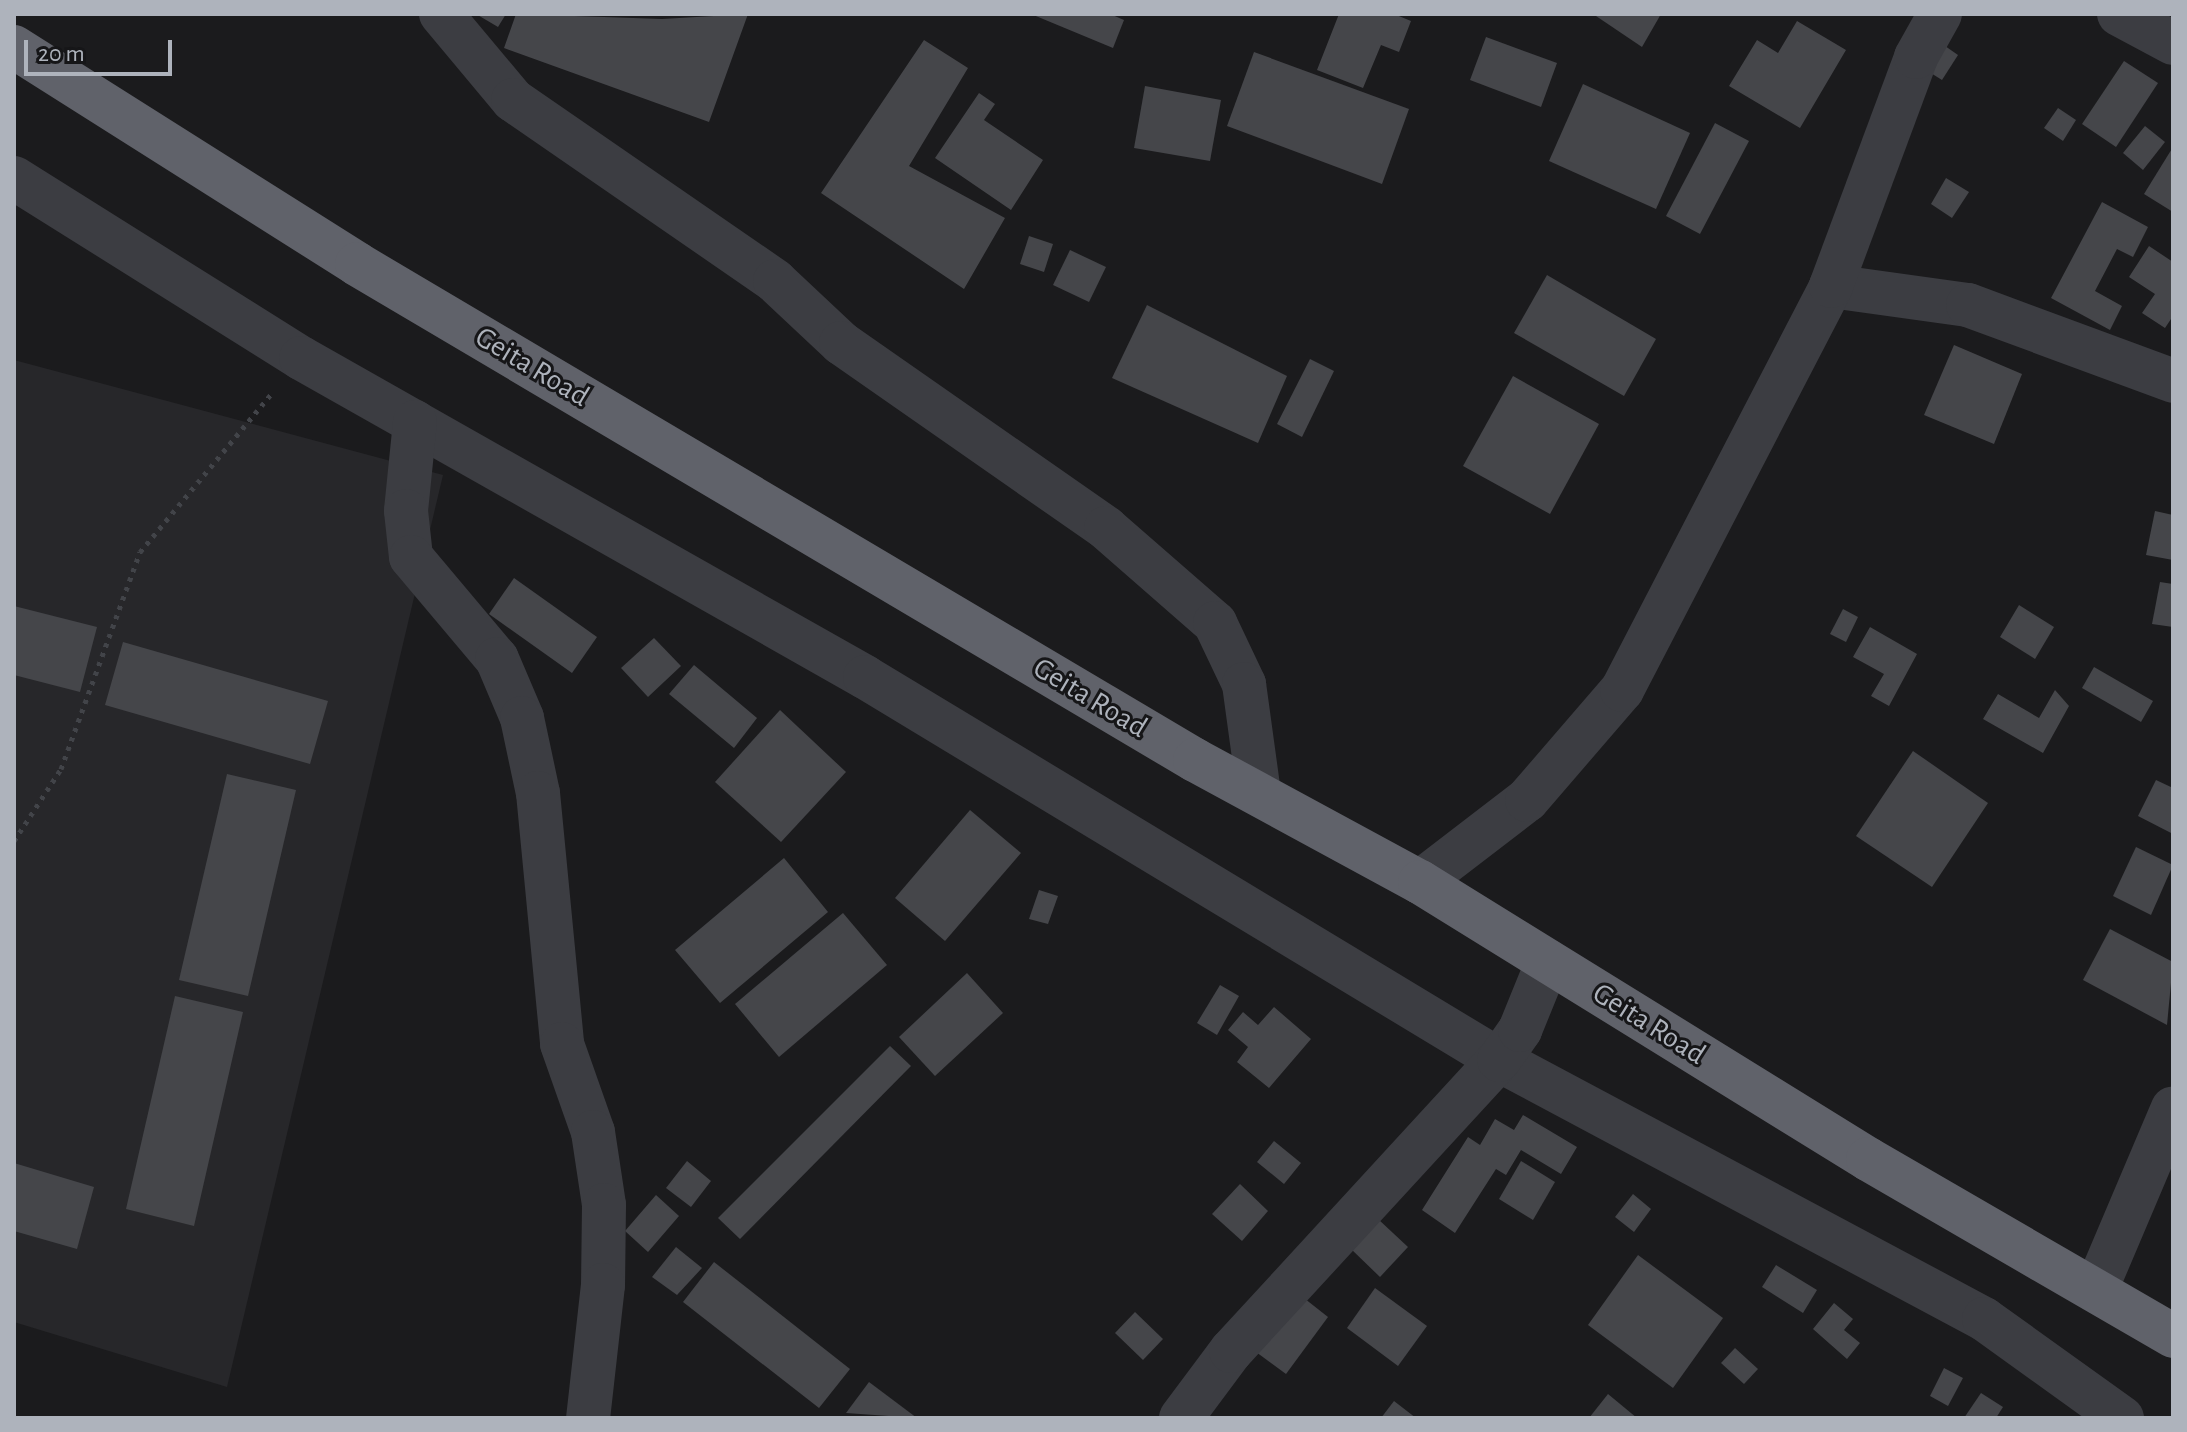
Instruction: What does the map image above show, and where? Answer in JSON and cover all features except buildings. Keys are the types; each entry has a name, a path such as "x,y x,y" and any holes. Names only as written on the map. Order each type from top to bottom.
{"highway":[{"name":"Geita Road","path":"14,47 357,264 1259,793 1420,882 1868,1159 2097,1287 2173,1336"}],"street":[{"path":"441,14 513,100 775,281 841,343 1106,528 1215,623 1244,684 1259,793"},
{"path":"1420,882 1527,800 1622,690 1831,286 1916,57 1940,14"},
{"path":"2119,14 2173,43"},
{"path":"14,178 301,358 865,677 1499,1060 1970,1311 2122,1418"},
{"path":"1831,286 1968,305 2173,381"},
{"path":"415,422 406,511 411,557 497,659 522,718 538,793 562,1044 593,1132 604,1205 603,1285 588,1418"},
{"path":"1181,1418 1231,1351 1499,1060 1520,1030 1548,961"},
{"path":"2097,1287 2173,1108"}],"path":[{"path":"14,841 61,769 140,552 301,358"}],"shaded area":[{"path":"14,360 443,475 227,1387 14,1322"}]}
